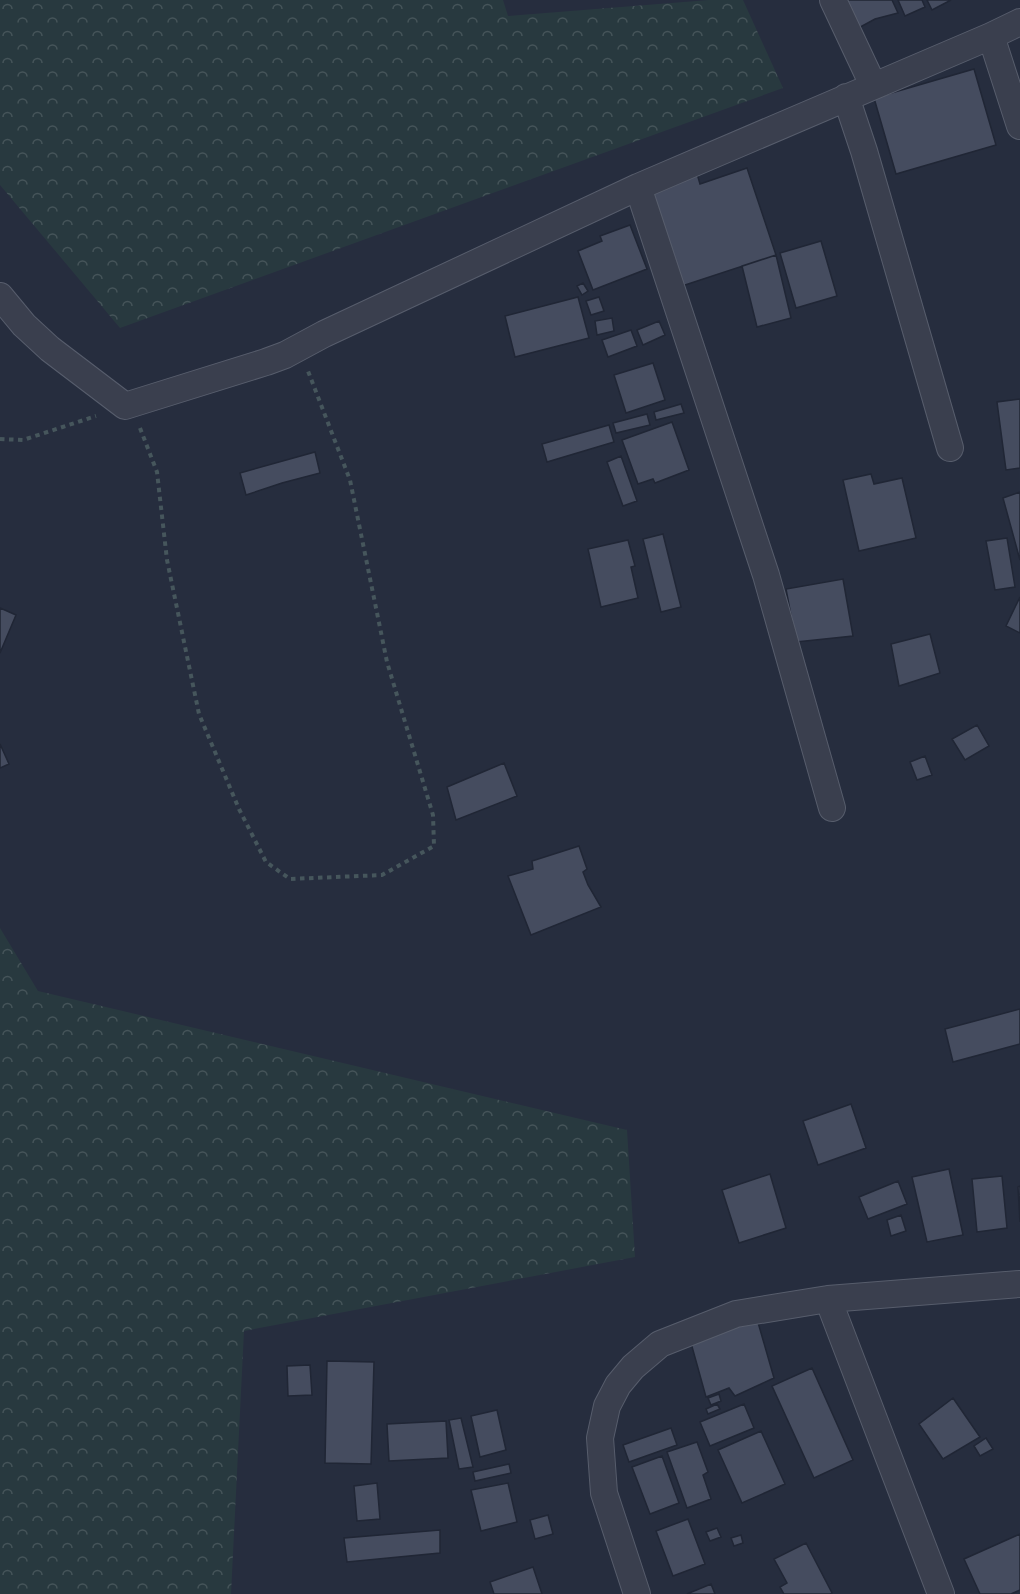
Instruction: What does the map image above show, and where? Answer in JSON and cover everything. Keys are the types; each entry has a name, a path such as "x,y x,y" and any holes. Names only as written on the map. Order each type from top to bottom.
{"street":[{"path":"832,0 873,86"},
{"path":"0,296 24,325 50,349 129,404 266,362 299,348 638,187 1020,22"},
{"path":"992,36 1020,126"},
{"path":"846,97 864,151 950,448"},
{"path":"638,187 766,574 832,807"},
{"path":"637,1594 604,1493 600,1438 607,1406 618,1385 633,1367 660,1344 736,1314 828,1299 1020,1284"},
{"path":"828,1299 941,1594"}],"path":[{"path":"0,439 23,440 129,404 157,472 166,560 199,714 239,809 266,862 290,879 382,875 434,846 433,814 387,662 350,480 299,348"}],"green space":[{"path":"0,0 503,0 508,16 709,0 743,0 783,88 120,328 0,185"},
{"path":"0,928 38,991 627,1130 635,1257 244,1331 231,1594 0,1594"}],"building":[{"path":"840,0 892,0 898,13 875,19 853,31"},
{"path":"898,0 922,0 925,7 905,16"},
{"path":"927,0 951,0 932,10"},
{"path":"974,69 996,145 896,174 874,98"},
{"path":"747,168 776,255 682,286 649,186 696,170 700,184"},
{"path":"630,225 647,269 593,290 578,251 602,241 600,236"},
{"path":"821,241 837,296 796,308 780,253"},
{"path":"776,255 791,318 757,327 742,266"},
{"path":"583,283 588,291 582,295 577,286"},
{"path":"578,297 589,338 515,357 505,316"},
{"path":"599,297 604,311 591,315 586,301"},
{"path":"612,318 614,331 597,335 595,321"},
{"path":"659,321 665,335 643,345 637,330"},
{"path":"631,330 637,346 608,357 602,340"},
{"path":"653,363 665,400 626,413 614,375"},
{"path":"1020,399 1020,468 1006,470 997,402"},
{"path":"681,404 684,413 656,420 654,412"},
{"path":"647,414 650,425 616,433 613,423"},
{"path":"672,422 689,470 655,483 653,479 638,484 622,440"},
{"path":"609,425 614,442 547,462 542,444"},
{"path":"315,452 320,473 246,495 240,473"},
{"path":"621,456 637,501 623,506 607,462"},
{"path":"871,474 874,484 902,478 916,538 859,551 843,480"},
{"path":"1020,492 1020,560 1003,498"},
{"path":"663,534 681,607 661,612 643,539"},
{"path":"1007,538 1015,587 995,590 986,541"},
{"path":"628,540 635,566 631,567 638,598 601,607 588,549"},
{"path":"843,579 853,636 796,642 786,589"},
{"path":"1020,597 1020,633 1006,626"},
{"path":"0,608 16,615 0,653"},
{"path":"930,634 940,673 899,686 891,644"},
{"path":"977,725 989,746 965,760 952,739"},
{"path":"0,744 9,764 0,768"},
{"path":"925,756 932,775 917,780 910,762"},
{"path":"504,763 517,796 456,820 447,787"},
{"path":"579,846 587,869 583,872 601,907 531,935 508,876 533,869 532,861"},
{"path":"1020,1009 1020,1044 953,1062 945,1029"},
{"path":"851,1104 866,1148 818,1165 803,1121"},
{"path":"949,1169 963,1235 927,1242 912,1177"},
{"path":"770,1174 786,1228 739,1243 722,1190"},
{"path":"1002,1176 1007,1228 977,1232 972,1179"},
{"path":"898,1181 907,1204 868,1219 859,1197"},
{"path":"1020,1186 1020,1222 1018,1187"},
{"path":"901,1215 906,1231 891,1236 887,1220"},
{"path":"757,1319 774,1378 735,1396 729,1388 706,1397 691,1343"},
{"path":"327,1361 374,1362 371,1464 325,1463"},
{"path":"310,1365 312,1395 288,1396 287,1366"},
{"path":"812,1368 853,1460 814,1478 772,1386"},
{"path":"719,1394 721,1401 711,1405 708,1398"},
{"path":"953,1398 980,1437 943,1459 919,1424"},
{"path":"717,1404 720,1409 708,1414 706,1409"},
{"path":"744,1404 754,1428 710,1446 700,1422"},
{"path":"497,1410 506,1450 480,1457 471,1416"},
{"path":"461,1418 473,1467 459,1469 449,1420"},
{"path":"446,1421 448,1458 389,1461 387,1424"},
{"path":"671,1428 677,1445 629,1462 623,1445"},
{"path":"761,1431 785,1484 742,1503 718,1450"},
{"path":"986,1438 993,1449 980,1456 974,1446"},
{"path":"697,1442 708,1472 703,1475 711,1499 687,1508 667,1452"},
{"path":"662,1456 679,1503 650,1514 632,1467"},
{"path":"509,1464 511,1473 475,1481 473,1472"},
{"path":"377,1483 380,1519 357,1521 354,1486"},
{"path":"508,1483 517,1522 481,1531 471,1490"},
{"path":"548,1515 553,1534 535,1539 530,1520"},
{"path":"688,1519 705,1564 673,1576 656,1531"},
{"path":"717,1528 721,1537 710,1541 706,1532"},
{"path":"440,1530 440,1553 347,1562 344,1538"},
{"path":"1020,1534 1020,1590 1011,1594 980,1594 964,1559"},
{"path":"741,1535 743,1543 734,1546 731,1538"},
{"path":"806,1543 832,1593 830,1594 784,1594 780,1587 787,1583 774,1559"},
{"path":"533,1567 542,1594 494,1594 490,1582"},
{"path":"711,1584 715,1594 687,1594"}]}
